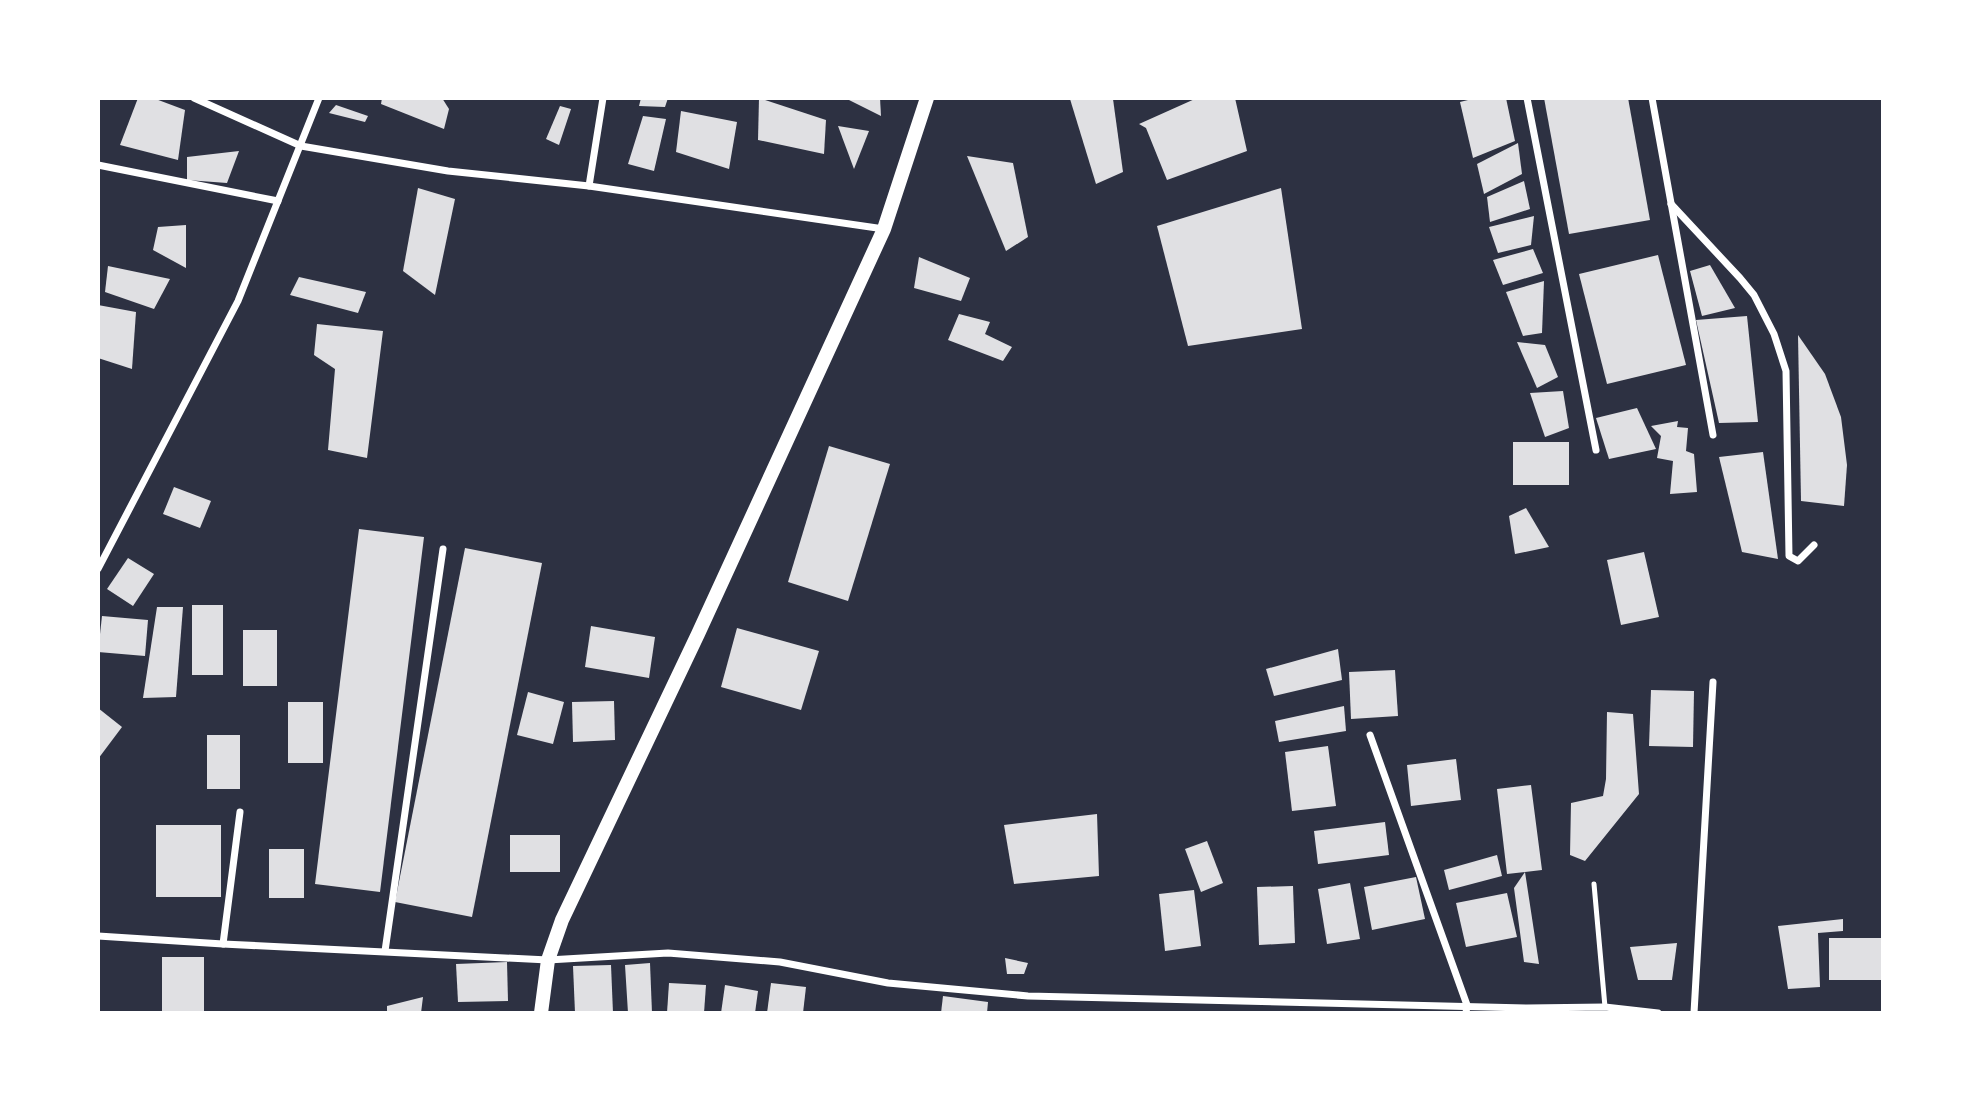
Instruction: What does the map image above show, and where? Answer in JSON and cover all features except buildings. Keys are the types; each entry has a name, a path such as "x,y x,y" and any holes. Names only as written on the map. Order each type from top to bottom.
{"main road":[{"path":"541,1013 548,960 562,920 698,634 884,229 927,98"}],"street":[{"path":"194,98 301,146 448,171 589,186 884,229"},
{"path":"98,569 238,301 319,98"},
{"path":"589,186 603,98"},
{"path":"1527,98 1596,450"},
{"path":"1652,98 1713,435"},
{"path":"98,165 278,201"},
{"path":"1671,204 1754,295 1774,334 1787,371 1789,556 1798,561 1814,545"},
{"path":"385,951 443,550"},
{"path":"1694,1013 1713,682"},
{"path":"1370,735 1467,1009"},
{"path":"223,944 240,812"},
{"path":"98,936 548,960 668,953 780,962 888,983 1028,996 1658,1013"}],"lane":[{"path":"1594,884 1605,1010"}]}
